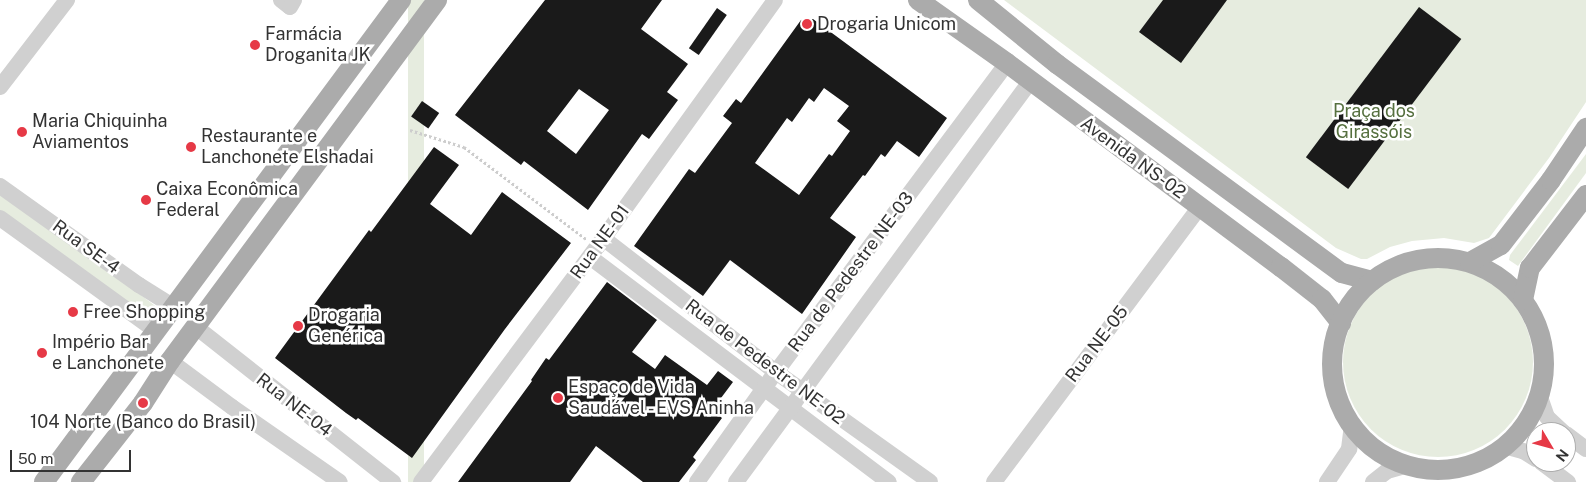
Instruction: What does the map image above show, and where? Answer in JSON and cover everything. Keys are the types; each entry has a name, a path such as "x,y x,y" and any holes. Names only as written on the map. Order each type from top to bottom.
{"main road":[{"path":"44,482 401,0"},
{"path":"81,482 142,403 170,361 437,0"},
{"name":"Avenida NS-02","path":"918,0 1007,63 1322,299 1341,323"},
{"name":"Avenida NS-02","path":"978,0 1057,64 1342,273 1372,281"},
{"path":"1470,262 1501,246 1551,180 1586,128"},
{"path":"1523,300 1530,268 1586,195"},
{"path":"1442,258 1470,262 1496,274 1523,300 1537,325 1543,344 1544,368 1539,394 1526,422 1504,446 1485,459 1458,468 1433,470 1408,465 1378,451 1352,425 1340,403 1333,376 1333,352 1341,323 1353,301 1372,281 1395,267 1418,260 1442,258"}],"street":[{"path":"0,87 67,0"},
{"name":"Rua NE-01","path":"421,482 597,247 775,0"},
{"name":"Rua de Pedestre NE-03","path":"697,482 764,388 1007,63"},
{"name":"Rua de Pedestre NE-03","path":"736,482 1031,81"},
{"name":"Rua SE-4","path":"0,186 139,285 173,306"},
{"name":"Rua NE-05","path":"994,482 1200,207"},
{"name":"Rua SE-4","path":"0,218 156,331"},
{"name":"Rua de Pedestre NE-02","path":"597,247 930,482"},
{"name":"Rua de Pedestre NE-02","path":"597,247 790,409 889,482"},
{"name":"Rua NE-04","path":"196,327 393,482"},
{"name":"Rua NE-04","path":"170,361 232,407 340,482"},
{"path":"1539,394 1548,417 1553,422"},
{"path":"1327,482 1349,449 1352,425"},
{"path":"1576,441 1586,449"},
{"path":"1504,446 1526,453"},
{"path":"1373,482 1387,471 1408,465"},
{"path":"1554,472 1568,482"}],"path":[{"path":"410,130 464,146 597,247"}],"green space":[{"path":"408,0 424,0 424,482 408,482"},
{"name":"Praça dos Girassóis","path":"1004,0 1586,0 1586,102 1549,158 1489,238 1474,243 1444,238 1412,241 1390,247 1367,259 1361,259 1336,248"},
{"path":"1586,154 1586,173 1518,266 1509,260 1510,255"},
{"path":"0,189 157,308 142,328 0,220"},
{"path":"1429,267 1447,267 1466,271 1483,278 1505,295 1517,309 1526,326 1533,353 1533,371 1526,398 1517,415 1505,429 1483,446 1466,453 1447,457 1429,457 1410,453 1393,446 1371,429 1359,415 1347,390 1343,371 1343,353 1347,334 1354,317 1371,295 1385,283 1410,271"}],"building":[{"path":"545,0 662,0 641,29 688,64 667,92 678,100 649,139 642,134 588,210 524,161 521,165 455,115","holes":["579,89 609,110 576,154 547,131"]},
{"path":"1163,0 1227,0 1181,63 1139,32"},
{"path":"1419,7 1461,39 1348,189 1306,157"},
{"path":"717,8 727,15 699,55 689,48"},
{"path":"813,19 947,118 919,157 897,141 885,157 881,154 830,218 856,237 802,314 730,260 703,296 634,246 689,169 695,173 732,123 723,116 736,99 741,103 801,20","holes":["824,88 849,106 837,121 850,131 832,156 829,154 799,195 755,163 787,118 792,122 809,98 814,102"]},
{"path":"422,101 439,113 428,129 411,117"},
{"path":"434,147 459,165 430,204 471,235 502,192 571,243 505,329 412,458 358,418 356,420 346,413 275,358 369,230 371,232"},
{"path":"607,282 657,320 632,352 655,369 665,355 707,385 718,371 733,382 712,410 722,418 693,457 696,460 679,482 643,482 596,446 570,482 458,482 532,381 546,358 549,360"}],"place":[{"name":"Drogaria Unicom","path":"807,24"},
{"name":"Farmácia Droganita JK","path":"255,45"},
{"name":"Maria Chiquinha Aviamentos","path":"22,132"},
{"name":"Restaurante e Lanchonete Elshadai","path":"191,147"},
{"name":"Caixa Econômica Federal","path":"146,200"},
{"name":"Free Shopping","path":"73,312"},
{"name":"Drogaria Genérica","path":"298,326"},
{"name":"Império Bar e Lanchonete","path":"42,353"},
{"name":"Espaço de Vida Saudável - EVS Aninha","path":"558,398"},
{"name":"104 Norte (Banco do Brasil)","path":"143,403"}]}
